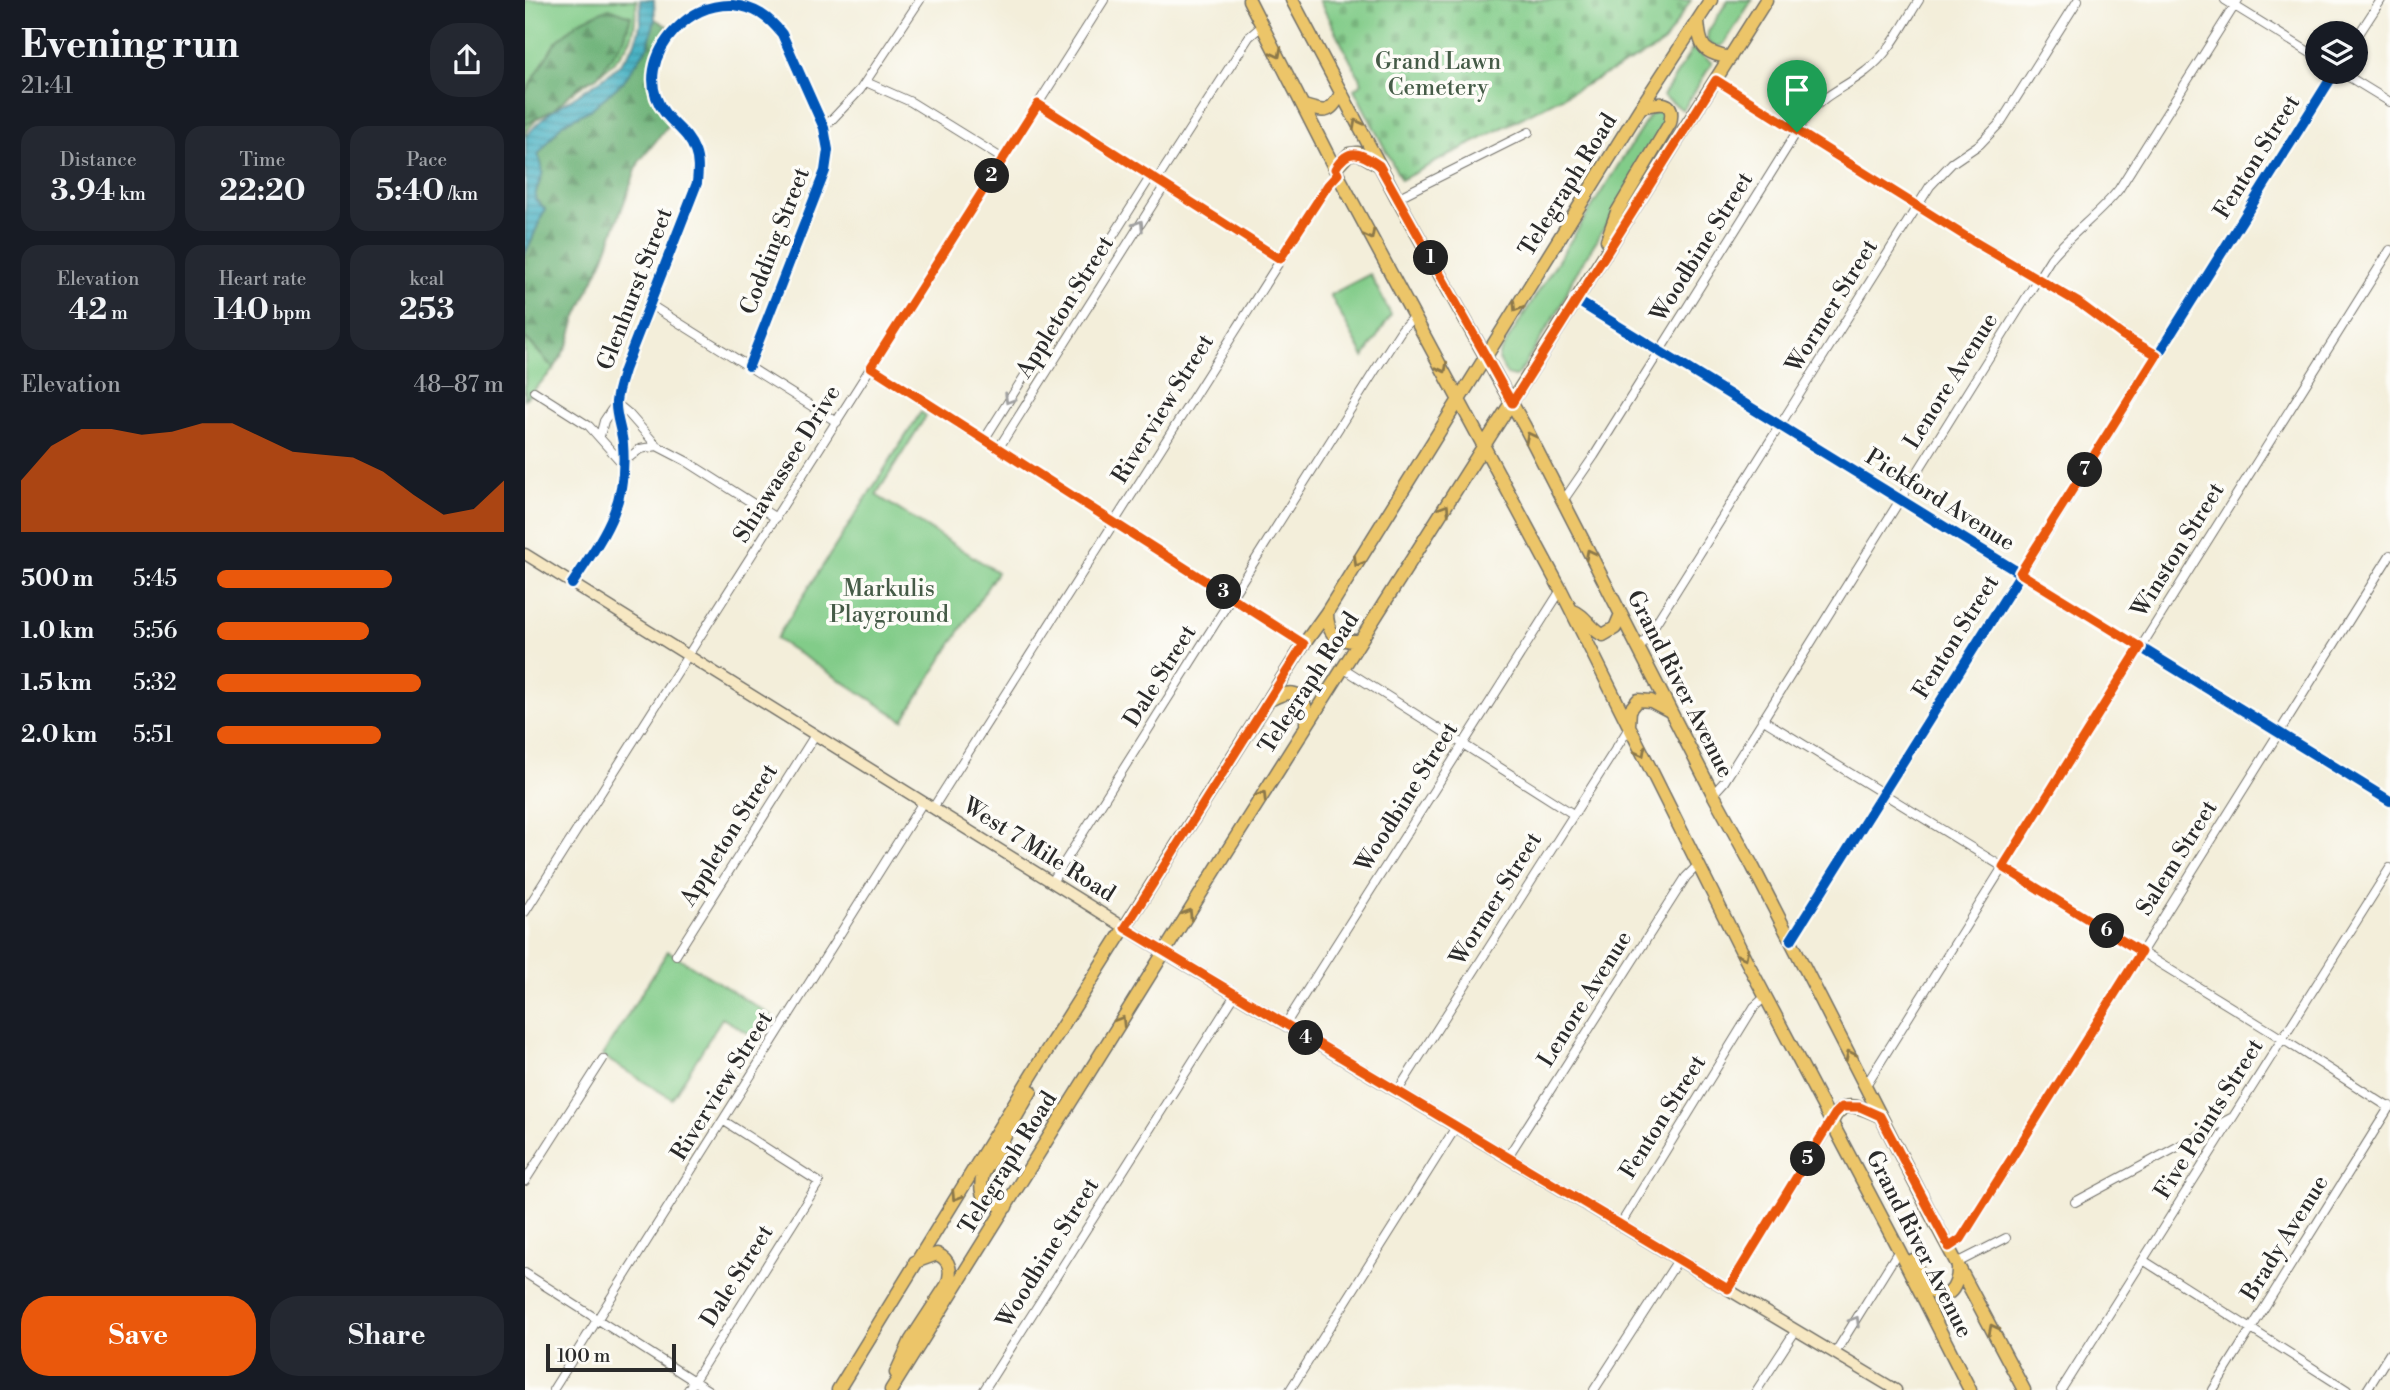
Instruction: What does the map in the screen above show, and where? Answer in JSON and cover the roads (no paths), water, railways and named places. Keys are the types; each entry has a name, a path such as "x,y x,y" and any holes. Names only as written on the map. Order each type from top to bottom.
{"main road":[{"name":"Grand River Avenue","path":"1249,0 1336,172 1561,590 1765,997 1970,1390"},
{"name":"Grand River Avenue","path":"1292,0 1397,198 1512,403 2024,1390"},
{"name":"Telegraph Road","path":"838,1390 1044,1055 1304,644 1327,612 1641,107 1711,0"},
{"name":"Telegraph Road","path":"891,1390 1305,727 1766,0"},
{"path":"1697,21 1703,47 1710,53 1730,58"},
{"path":"1304,106 1325,111 1331,109 1341,94"},
{"path":"1597,266 1618,212 1665,136 1670,123 1672,115 1665,104 1660,102 1641,107"},
{"path":"1336,172 1349,154 1358,153 1379,165"},
{"name":"West 7 Mile Road","path":"525,554 1164,952 1896,1390"},
{"path":"1571,610 1581,613 1598,633 1603,635 1615,628 1621,614"},
{"path":"1327,612 1327,624 1337,638 1360,641"},
{"path":"1270,700 1285,692 1295,694 1307,708 1305,727"},
{"path":"1629,728 1630,710 1638,700 1651,701 1670,711"},
{"path":"1006,1207 986,1199 981,1193 980,1185 983,1174 1023,1107 1044,1055"},
{"path":"1832,1122 1842,1107 1852,1106 1880,1116"},
{"path":"1899,1250 1912,1259 1927,1286 1940,1294 1948,1293 1956,1286 1957,1263"},
{"path":"891,1390 903,1354 947,1285 951,1273 947,1261 937,1254 915,1262"}],"street":[{"path":"748,4 765,15 782,34 824,128 844,110 866,82 919,0"},
{"name":"Shiawassee Drive","path":"525,912 1104,0"},
{"name":"Woodbine Street","path":"1563,501 1797,132 1821,100 1875,63 1887,51 1919,0"},
{"name":"Wormer Street","path":"1639,650 1917,205 1940,173 1980,144 2001,122 2078,0"},
{"path":"2225,0 2236,3 2305,49"},
{"path":"2367,21 2381,0"},
{"name":"Lenore Avenue","path":"1713,794 1724,782 2038,280 2060,247 2100,211 2119,189 2236,3"},
{"name":"Glenhurst Street","path":"600,436 604,421 616,403 624,370 694,192 698,173 692,144 664,112 655,94 653,70 658,54 682,23 706,9 748,4"},
{"name":"Appleton Street","path":"998,449 1078,322 1158,181 1249,37 1263,25"},
{"path":"1716,80 2079,303 2122,335 2157,355"},
{"path":"866,82 911,102 1003,159"},
{"name":"Fenton Street","path":"1791,940 2327,84"},
{"path":"2361,84 2390,102"},
{"path":"1038,104 1280,259"},
{"name":"Codding Street","path":"749,366 825,171 828,150 824,128"},
{"path":"1397,198 1529,132"},
{"name":"Riverview Street","path":"553,1390 928,805 1114,522 1336,172"},
{"name":"Appleton Street","path":"984,440 1063,314 1158,181"},
{"name":"Winston Street","path":"1865,1086 2390,250"},
{"name":"Pickford Avenue","path":"1576,300 2390,801"},
{"path":"649,304 837,422"},
{"path":"1063,314 1078,322"},
{"name":"Dale Street","path":"1052,882 1374,372 1402,329 1415,315"},
{"path":"871,367 1304,644"},
{"path":"534,391 589,426 622,463 640,449 657,446 687,461 776,518"},
{"name":"Glenhurst Street","path":"616,403 657,446"},
{"name":"Glenhurst Street","path":"572,584 613,518 620,497 623,446 616,403"},
{"name":"Salem Street","path":"1949,1247 1961,1239 2390,555"},
{"name":"Woodbine Street","path":"1285,1025 1561,590"},
{"path":"1343,668 1573,814"},
{"path":"1762,719 2390,1107"},
{"name":"Wormer Street","path":"1397,1092 1629,728"},
{"name":"Appleton Street","path":"676,955 815,735"},
{"name":"Lenore Avenue","path":"1507,1158 1686,877 1699,864"},
{"name":"Five Points Street","path":"2061,1390 2390,868"},
{"name":"Woodbine Street","path":"984,1390 1235,995"},
{"name":"Fenton Street","path":"1620,1225 1748,1017 1765,997"},
{"path":"525,1181 603,1059"},
{"name":"Brady Avenue","path":"2213,1390 2390,1107"},
{"path":"2075,1202 2234,1117"},
{"name":"Dale Street","path":"688,1390 819,1182 724,1121"},
{"path":"1728,1289 1832,1122"},
{"path":"1290,1390 1456,1127"},
{"path":"1957,1263 2006,1238"},
{"path":"1835,1353 1899,1250"},
{"path":"1594,1390 1678,1260"},
{"path":"2143,1260 2347,1390"},
{"path":"525,1273 708,1390"},
{"path":"1757,1390 1796,1330"},
{"path":"2367,1390 2390,1353"}],"water":[{"path":"640,0 654,0 655,19 648,46 623,82 590,110 562,124 538,155 542,175 535,199 545,209 525,255 526,137 561,105 601,80 618,65 632,48 640,27"}],"park label":[{"name":"Grand Lawn Cemetery","path":"1438,75"},
{"name":"Markulis Playground","path":"889,602"}]}
